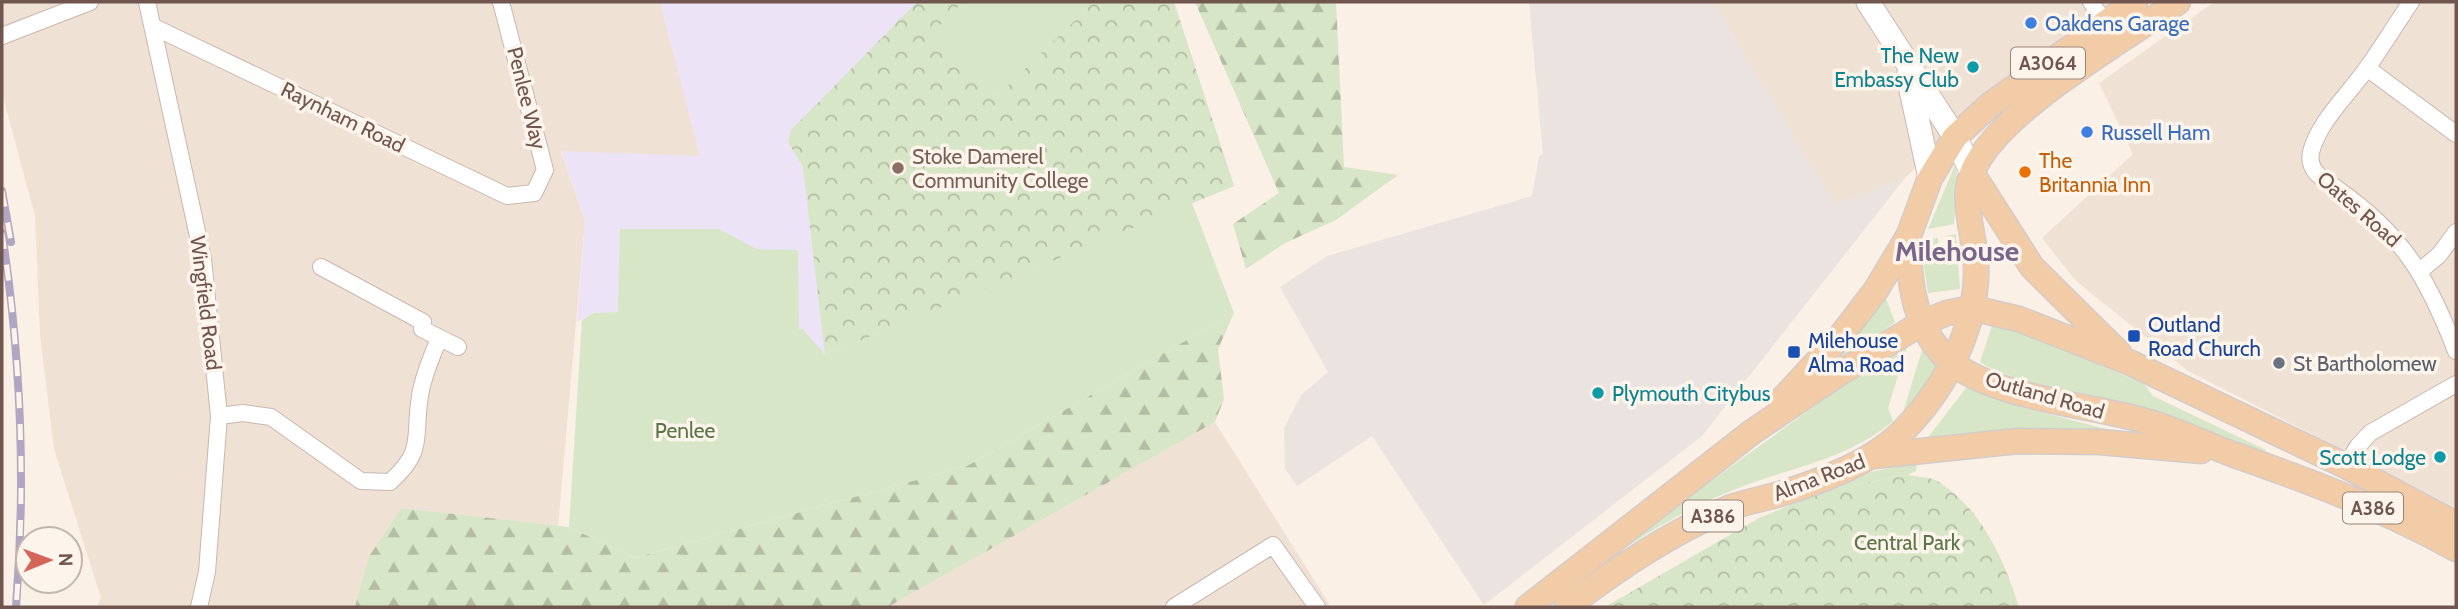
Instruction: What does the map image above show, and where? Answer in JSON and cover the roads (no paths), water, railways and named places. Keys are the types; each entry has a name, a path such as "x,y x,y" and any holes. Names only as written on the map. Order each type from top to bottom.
{"main road":[{"path":"1868,2 1955,137 1972,173"},
{"name":"A3064","path":"1909,235 1930,178 1955,137 1991,104 2135,2"},
{"name":"A3064","path":"1972,308 1976,263 1969,202 1972,173 1994,139 2025,107 2178,2"},
{"path":"1903,60 1930,178"},
{"name":"A386","path":"1972,173 2032,267 2131,363"},
{"name":"A386","path":"1752,432 1840,337 1876,290 1909,235"},
{"name":"Outland Road","path":"1909,235 1911,289 1922,323 1935,344 1953,363 2013,390 2143,420 2338,491 2456,549"},
{"name":"A386","path":"1528,607 1752,432 1869,354 1922,323 1947,313 1972,308 2019,319 2131,363 2346,466 2456,523"},
{"name":"Alma Road","path":"1567,607 1617,568 1693,526 1731,508 1783,493 1874,456 1906,428 1931,398 1953,363 1972,308"},
{"name":"Outland Road","path":"1874,456 2018,441 2100,442 2233,454"}],"street":[{"path":"2,36 90,2"},
{"name":"Wingfield Road","path":"147,2 204,261 219,416 207,572 199,607"},
{"name":"Penlee Way","path":"501,2 545,170 534,193"},
{"path":"2091,2 2105,23"},
{"name":"Oates Road","path":"2411,2 2323,127 2311,151 2311,162 2315,173 2393,234 2421,270 2456,351"},
{"name":"Raynham Road","path":"154,27 507,196 534,193"},
{"path":"2367,68 2456,134"},
{"path":"2421,270 2440,255 2456,232"},
{"path":"321,267 422,322 422,328 458,347"},
{"path":"219,416 243,413 271,417 361,481 390,482 408,467 415,448 424,375 439,338"},
{"path":"2346,466 2370,433 2456,384"},
{"path":"1174,607 1273,545 1317,607"}],"railway":[{"path":"2,191 11,242"},
{"path":"2,233 14,326 20,419 21,513 16,607"}],"place":[{"name":"Oakdens Garage","path":"2031,23"},
{"name":"The New Embassy Club","path":"1973,67"},
{"name":"Russell Ham","path":"2087,132"},
{"name":"Stoke Damerel Community College","path":"898,168"},
{"name":"The Britannia Inn","path":"2025,172"},
{"name":"Outland Road Church","path":"2134,336"},
{"name":"Milehouse Alma Road","path":"1794,352"},
{"name":"St Bartholomew","path":"2279,363"},
{"name":"Plymouth Citybus","path":"1598,393"},
{"name":"Scott Lodge","path":"2440,457"}],"district":[{"name":"Milehouse","path":"1957,251"}],"park label":[{"name":"Penlee","path":"685,430"},
{"name":"Central Park","path":"1907,542"}]}
